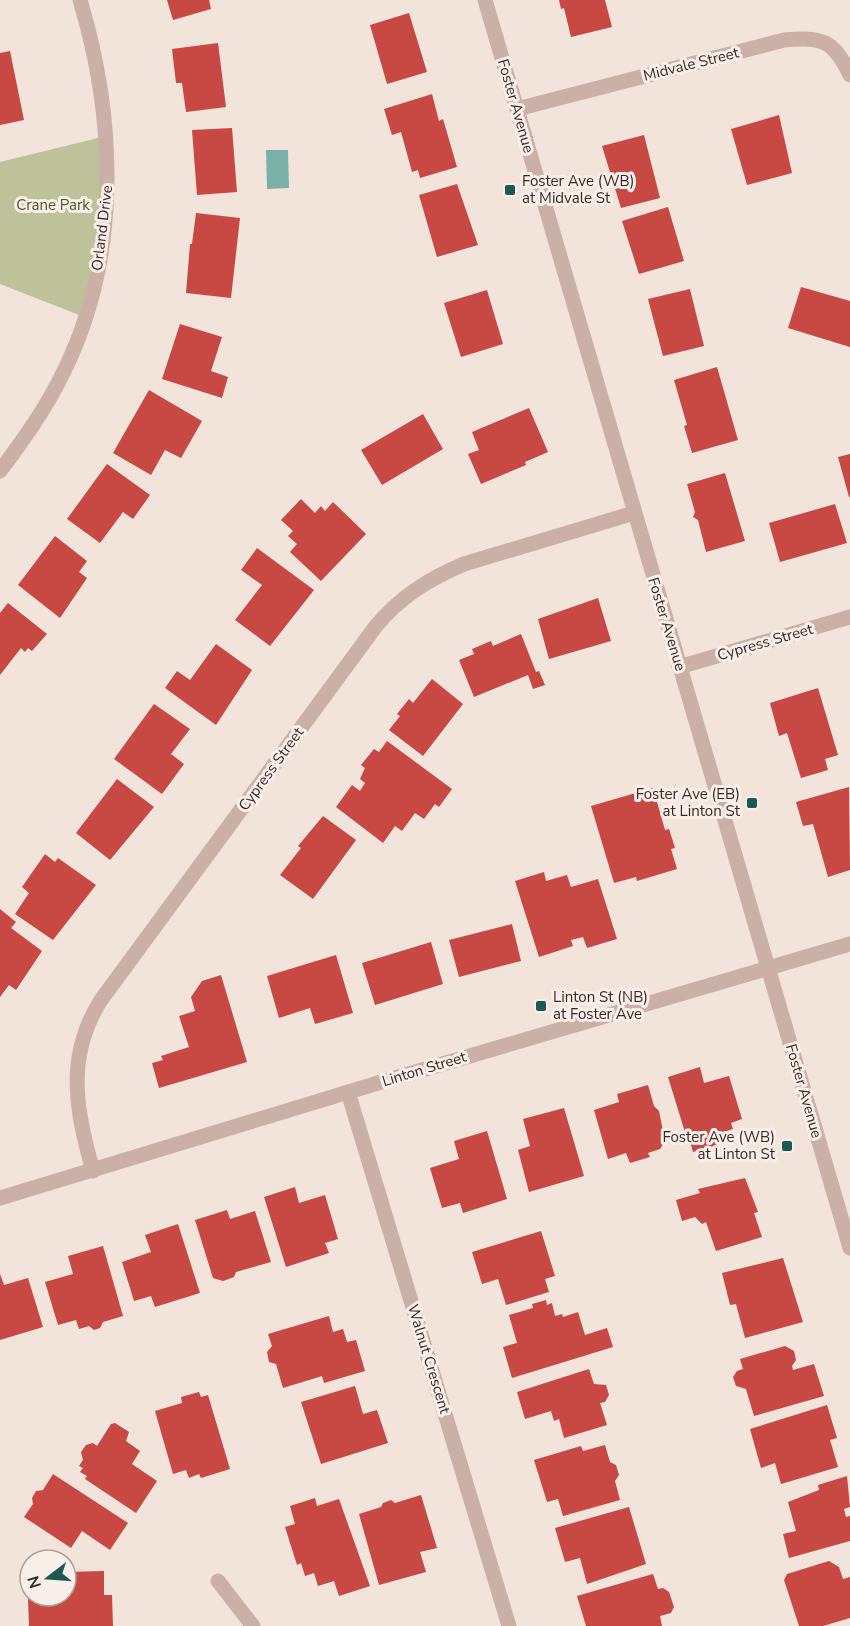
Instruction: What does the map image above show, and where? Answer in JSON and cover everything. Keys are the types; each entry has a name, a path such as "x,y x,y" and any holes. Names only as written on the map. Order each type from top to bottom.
{"street":[{"name":"Orland Drive","path":"0,471 26,437 65,369 84,317 103,246 108,175 106,136 95,62 80,0"},
{"name":"Foster Avenue","path":"485,0 850,1248"},
{"name":"Midvale Street","path":"517,109 784,40 809,38 822,40 833,47 850,75"},
{"name":"Cypress Street","path":"93,1171 82,1129 77,1087 79,1054 89,1020 376,626 402,599 441,574 464,564 634,513"},
{"name":"Cypress Street","path":"680,667 850,617"},
{"name":"Linton Street","path":"0,1198 348,1092 850,944"},
{"name":"Walnut Crescent","path":"348,1092 505,1625"},
{"path":"218,1581 253,1626"}],"green space":[{"name":"Crane Park","path":"106,136 108,175 84,317 0,284 0,162"}],"water":[{"path":"266,150 288,150 289,188 267,189"}],"building":[{"path":"167,0 209,0 211,9 173,20"},
{"path":"559,0 605,0 612,27 571,37 564,8 561,9"},
{"path":"409,13 427,72 387,84 370,25"},
{"path":"218,43 226,107 186,112 182,83 176,83 172,49"},
{"path":"10,51 24,120 0,125 0,53"},
{"path":"432,94 439,121 443,119 457,167 420,178 418,170 412,172 401,132 392,135 384,109"},
{"path":"779,115 792,173 747,185 731,129"},
{"path":"232,128 237,192 197,195 192,130"},
{"path":"644,135 660,198 621,208 602,146"},
{"path":"457,184 478,245 437,257 419,195"},
{"path":"668,207 684,261 639,274 622,221"},
{"path":"196,213 240,218 231,298 186,293 190,244 192,244"},
{"path":"801,287 850,301 850,347 788,328"},
{"path":"690,289 704,346 663,356 648,299"},
{"path":"487,290 503,344 461,357 444,303"},
{"path":"180,324 222,337 211,371 228,377 222,398 162,379"},
{"path":"717,367 738,440 692,453 684,426 687,425 674,380"},
{"path":"149,390 202,421 181,458 165,450 151,475 113,453"},
{"path":"529,408 548,452 525,462 526,465 481,484 468,454 479,450 472,432"},
{"path":"423,414 443,449 382,485 361,450"},
{"path":"850,454 850,497 849,497 838,457"},
{"path":"107,464 150,495 133,519 123,512 100,543 67,519"},
{"path":"725,473 745,541 706,552 698,520 693,517 695,512 687,484"},
{"path":"301,499 315,513 321,506 325,511 333,502 366,534 321,581 290,552 297,544 288,536 293,531 281,520"},
{"path":"835,504 847,543 780,562 769,523"},
{"path":"55,536 87,561 79,572 87,578 60,618 18,585"},
{"path":"257,548 314,590 270,646 235,620 262,585 241,570"},
{"path":"598,598 611,641 549,659 538,619"},
{"path":"8,603 47,634 32,651 28,648 25,652 21,648 0,675 0,613"},
{"path":"521,634 536,672 539,671 545,685 533,689 528,675 474,697 459,660 474,654 472,649 491,641 493,646"},
{"path":"216,644 252,670 216,725 165,688 177,671 190,680"},
{"path":"432,679 463,704 423,756 389,730 400,716 397,714 409,699 413,703"},
{"path":"818,688 838,755 825,759 828,770 801,778 787,733 779,736 770,703"},
{"path":"154,704 190,729 171,754 184,764 162,794 114,759"},
{"path":"387,741 452,789 439,807 435,804 424,819 415,813 402,831 395,826 383,843 336,807 352,785 360,791 365,783 360,779 365,768 361,765 374,749 379,752"},
{"path":"117,779 154,807 110,860 76,833"},
{"path":"849,787 850,870 828,877 813,824 803,826 796,802"},
{"path":"653,788 665,830 669,829 675,848 671,849 677,869 637,881 636,877 614,883 591,806"},
{"path":"323,816 356,840 313,899 280,875 301,848 298,846"},
{"path":"45,854 55,862 58,858 96,885 53,940 15,914 29,893 22,887"},
{"path":"544,872 546,881 567,875 571,887 598,879 617,939 587,948 583,937 571,940 573,946 539,957 515,881"},
{"path":"0,909 16,922 11,928 42,951 16,990 9,985 0,997"},
{"path":"512,924 521,961 459,977 449,940"},
{"path":"431,942 443,984 375,1005 362,963"},
{"path":"336,955 353,1013 315,1024 310,1008 279,1018 267,976"},
{"path":"221,975 247,1062 159,1088 152,1063 163,1060 161,1056 189,1047 179,1016 195,1011 191,997 202,981"},
{"path":"700,1067 704,1083 729,1076 742,1119 731,1123 733,1129 714,1135 717,1145 693,1152 668,1077"},
{"path":"648,1085 654,1106 659,1111 665,1141 660,1149 648,1153 650,1157 630,1163 626,1153 608,1159 594,1110 619,1102 617,1094"},
{"path":"564,1108 584,1176 529,1192 518,1150 530,1146 523,1119"},
{"path":"487,1131 507,1199 463,1213 460,1203 442,1208 430,1168 459,1159 454,1141"},
{"path":"745,1178 758,1212 754,1213 762,1237 716,1251 706,1222 702,1224 695,1217 682,1221 676,1200 700,1193 698,1189"},
{"path":"295,1187 299,1203 325,1195 338,1239 325,1243 329,1253 286,1267 264,1197"},
{"path":"227,1210 230,1219 255,1211 271,1262 236,1272 234,1277 223,1281 213,1278 195,1220"},
{"path":"178,1224 200,1293 155,1307 151,1296 134,1301 122,1262 151,1252 145,1235"},
{"path":"541,1231 555,1276 545,1279 549,1292 506,1305 498,1279 482,1284 472,1252"},
{"path":"103,1246 123,1316 103,1322 100,1328 94,1330 89,1326 79,1329 76,1320 58,1325 45,1282 73,1274 68,1256"},
{"path":"783,1258 803,1322 745,1338 736,1304 730,1305 722,1273"},
{"path":"0,1274 4,1285 28,1278 43,1327 0,1340"},
{"path":"546,1300 547,1305 552,1303 555,1316 562,1314 563,1317 578,1312 585,1335 607,1328 613,1347 512,1378 503,1347 517,1343 509,1315 533,1308 532,1304"},
{"path":"329,1316 333,1332 343,1329 347,1342 356,1340 365,1371 324,1383 322,1376 283,1388 276,1364 269,1362 267,1352 272,1346 268,1334"},
{"path":"785,1346 794,1351 796,1360 792,1366 793,1370 814,1364 824,1396 754,1416 746,1389 736,1386 733,1377 737,1371 743,1369 740,1359"},
{"path":"589,1369 594,1384 606,1385 609,1395 605,1402 600,1403 607,1425 564,1438 559,1419 554,1421 551,1411 525,1419 517,1392"},
{"path":"355,1386 363,1414 377,1410 388,1443 321,1464 301,1402"},
{"path":"199,1392 201,1397 208,1395 230,1469 201,1478 199,1474 189,1478 186,1470 173,1474 155,1411 182,1403 181,1397"},
{"path":"827,1405 837,1438 830,1440 838,1467 781,1484 775,1463 761,1468 750,1429"},
{"path":"115,1423 129,1432 126,1441 140,1451 132,1464 157,1481 136,1513 85,1479 87,1476 80,1472 83,1468 79,1466 83,1460 81,1452 86,1445 93,1443 97,1446 111,1424"},
{"path":"605,1445 610,1462 616,1465 619,1475 615,1481 620,1500 563,1516 558,1499 547,1502 534,1460 581,1446 583,1451"},
{"path":"53,1474 128,1523 110,1550 82,1531 71,1548 24,1517 33,1504 32,1498 36,1491 43,1490"},
{"path":"847,1476 850,1507 844,1509 846,1517 850,1516 850,1541 789,1558 783,1534 796,1531 788,1502 819,1490 818,1485"},
{"path":"421,1495 437,1548 420,1552 426,1572 379,1585 359,1514 381,1507 383,1503 391,1500 395,1503"},
{"path":"315,1498 317,1506 339,1499 370,1586 339,1596 334,1581 318,1586 314,1573 305,1576 301,1563 297,1565 285,1527 295,1524 290,1506"},
{"path":"629,1507 646,1564 587,1584 580,1558 565,1562 555,1528"},
{"path":"829,1561 839,1567 843,1579 850,1577 850,1618 823,1626 799,1626 784,1580 787,1574"},
{"path":"104,1571 104,1595 112,1595 113,1626 29,1626 28,1608 78,1608 78,1572"},
{"path":"653,1574 658,1589 663,1588 669,1592 674,1607 671,1613 660,1616 662,1626 586,1626 577,1596"}],"place":[{"name":"Foster Ave (WB) at Midvale St","path":"510,190"},
{"name":"Foster Ave (EB) at Linton St","path":"752,803"},
{"name":"Linton St (NB) at Foster Ave","path":"541,1006"},
{"name":"Foster Ave (WB) at Linton St","path":"787,1146"}]}
